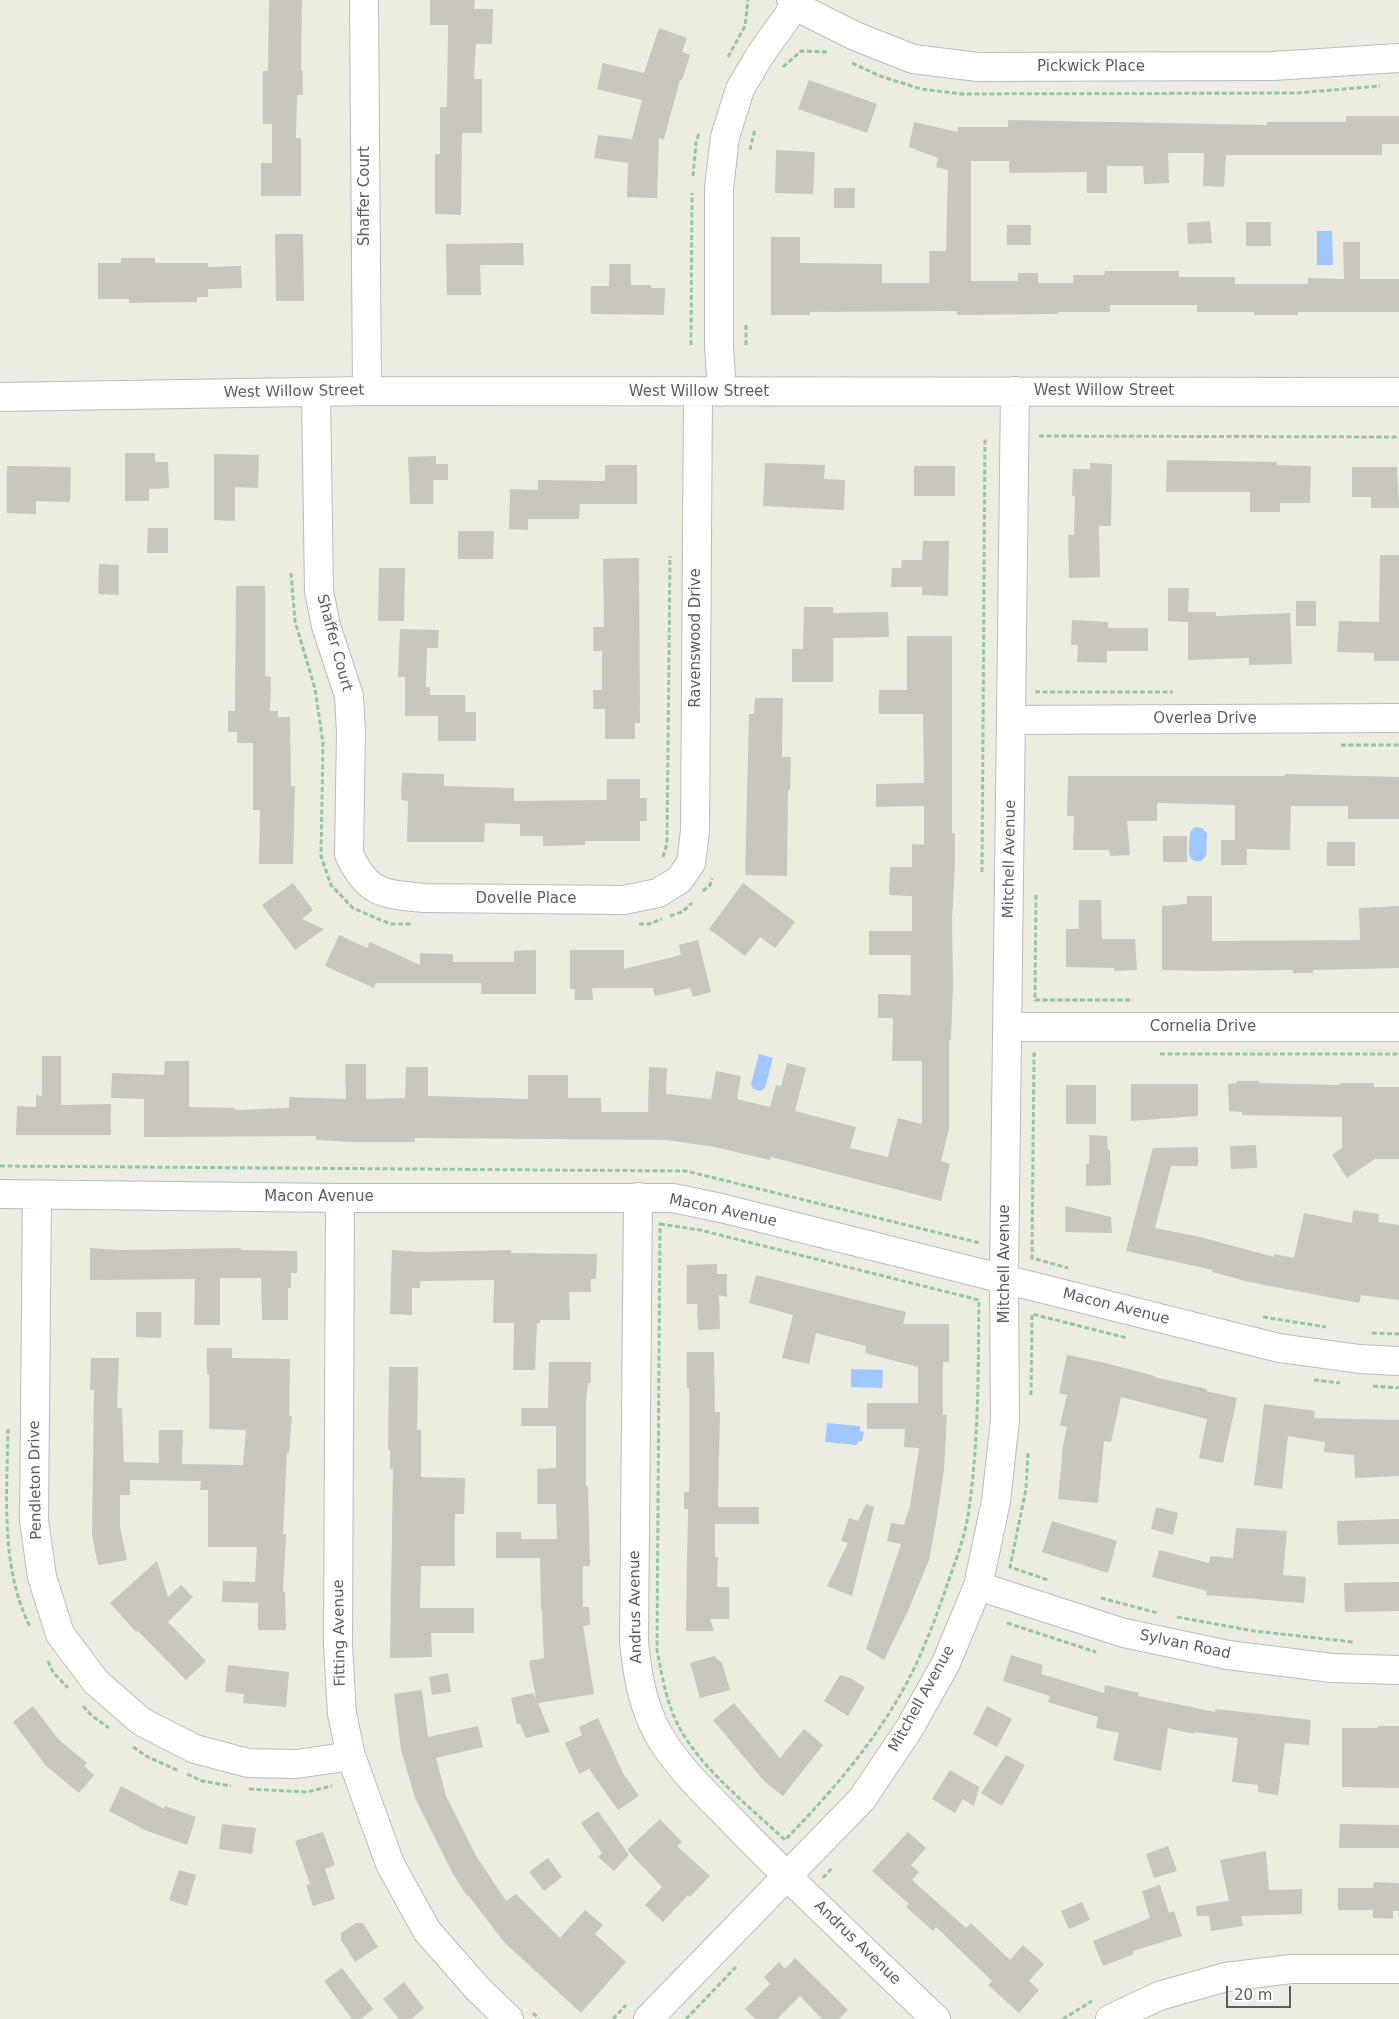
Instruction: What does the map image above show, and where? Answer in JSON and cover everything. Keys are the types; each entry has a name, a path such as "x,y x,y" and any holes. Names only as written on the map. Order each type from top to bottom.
{"street":[{"name":"Shaffer Court","path":"364,0 367,391"},
{"name":"Pickwick Place","path":"793,3 855,36 913,59 978,67 1272,66 1399,58"},
{"name":"Ravenswood Drive","path":"679,880 691,863 695,831 710,392 719,347 719,188 725,137 740,89 793,3"},
{"name":"West Willow Street","path":"0,397 367,391 1399,392"},
{"name":"Mitchell Avenue","path":"648,2019 862,1798 909,1729 946,1663 978,1586 996,1501 1005,1420 1004,1279 1015,391"},
{"name":"Shaffer Court","path":"316,392 319,591 326,626 349,696 351,732 349,854 356,870 371,887"},
{"name":"Overlea Drive","path":"1011,720 1399,718"},
{"name":"Dovelle Place","path":"371,887 396,895 424,898 624,900 658,893 679,880"},
{"name":"Cornelia Drive","path":"1008,1027 1399,1027"},
{"name":"Macon Avenue","path":"0,1194 340,1198 673,1198 721,1208 1279,1348 1360,1359 1399,1360"},
{"name":"Pendleton Drive","path":"37,1195 34,1520 42,1577 60,1634 96,1682 142,1722 195,1748 248,1763 297,1764 351,1756"},
{"name":"Andrus Avenue","path":"638,1197 634,1641 642,1692 657,1731 677,1763 787,1876 936,2019"},
{"name":"Fitting Avenue","path":"340,1198 338,1645 342,1714 351,1756 390,1864 427,1930 478,1989 520,2016"},
{"name":"Sylvan Road","path":"978,1586 1124,1633 1228,1655 1332,1668 1399,1670"},
{"path":"1110,2019 1159,1996 1226,1977 1291,1969 1399,1969"}],"path":[{"path":"781,69 801,51 825,51 833,55"},
{"path":"849,62 880,76 921,89 962,94 1297,93 1390,85"},
{"path":"748,157 756,125"},
{"path":"746,318 746,347"},
{"path":"1038,436 1399,437"},
{"path":"982,874 985,437"},
{"path":"630,924 650,924 682,912 679,880 667,843 670,556"},
{"path":"291,573 295,621 315,688 323,743 321,856 331,885 353,908 390,924 420,924"},
{"path":"1037,682 1037,692 1174,692"},
{"path":"703,892 710,885 712,876"},
{"path":"1036,892 1035,1000 1133,1000"},
{"path":"1044,1054 1034,1054 1032,1258 1070,1268"},
{"path":"1152,1054 1399,1054"},
{"path":"0,1166 686,1171 980,1244 980,1234"},
{"path":"660,1224 700,1230 979,1300 978,1407 974,1465 967,1518 951,1573 928,1640 896,1702 857,1758 816,1808 785,1840 702,1761 677,1724 663,1684 657,1650 660,1224"},
{"path":"1031,1400 1032,1314"},
{"path":"1256,1315 1329,1328"},
{"path":"1363,1333 1399,1334"},
{"path":"1028,1449 1026,1488 1010,1567 1056,1583"},
{"path":"1092,1595 1165,1615"},
{"path":"1174,1616 1254,1631 1359,1643"},
{"path":"146,1756 202,1781 258,1791 307,1792 336,1785"},
{"path":"823,1879 835,1864"},
{"path":"520,2016 539,2019"}],"water":[{"path":"1317,231 1332,231 1333,265 1317,265"},
{"path":"1195,827 1202,828 1207,833 1206,856 1201,861 1192,859 1189,852 1190,832"},
{"path":"759,1054 773,1058 765,1088 760,1091 753,1089 751,1084"},
{"path":"851,1369 883,1370 882,1388 851,1387"},
{"path":"827,1423 860,1426 860,1431 864,1432 862,1441 858,1441 857,1445 825,1442"}],"building":[{"path":"269,0 302,0 301,71 303,71 303,95 297,95 296,138 301,138 301,196 261,196 261,163 272,163 272,124 263,124 263,71 268,71"},
{"path":"430,0 475,0 474,9 493,9 492,44 476,44 474,79 482,79 482,133 462,133 461,215 435,214 435,154 440,154 440,107 447,107 448,25 430,25"},
{"path":"659,28 687,38 682,52 690,55 682,80 680,80 664,139 659,138 657,198 627,197 628,163 594,158 598,135 632,139 642,100 597,89 603,63 644,73"},
{"path":"809,80 877,104 867,133 798,109"},
{"path":"1346,116 1399,116 1399,144 1382,144 1382,155 1226,155 1224,187 1203,186 1204,153 1168,153 1169,183 1144,184 1143,166 1107,166 1107,193 1087,193 1087,172 1009,173 1009,161 971,161 971,281 1018,281 1018,273 1038,273 1038,283 1073,283 1073,275 1104,275 1105,271 1179,271 1179,277 1235,277 1235,284 1308,284 1308,278 1344,279 1343,242 1360,242 1360,279 1399,279 1399,312 1298,312 1298,315 1254,315 1254,312 1197,312 1197,305 1110,305 1110,312 1058,312 1058,314 957,315 957,311 810,312 810,315 771,315 771,237 800,237 800,263 882,264 882,283 929,283 929,251 946,251 948,170 936,167 938,158 909,147 914,122 958,132 958,127 1008,127 1008,120 1267,125 1267,122 1346,122"},
{"path":"776,150 815,152 813,194 775,193"},
{"path":"834,188 855,188 855,208 834,208"},
{"path":"1210,221 1212,243 1188,244 1187,223"},
{"path":"1246,222 1271,222 1271,246 1246,246"},
{"path":"1007,225 1031,225 1031,245 1007,245"},
{"path":"275,234 303,234 304,301 276,301"},
{"path":"523,243 524,265 480,265 481,295 447,295 446,244"},
{"path":"121,258 155,258 155,263 208,263 208,267 241,266 242,288 208,289 208,297 197,297 197,302 129,303 129,299 98,299 98,263 121,263"},
{"path":"609,264 631,264 631,285 651,285 651,288 665,288 664,315 591,314 591,286 609,286"},
{"path":"125,453 155,453 155,462 168,462 169,488 149,489 149,501 125,501"},
{"path":"214,454 259,455 258,488 235,487 235,521 214,520"},
{"path":"436,456 436,464 448,464 448,480 433,480 433,504 410,504 408,457"},
{"path":"1167,460 1277,462 1277,465 1311,466 1310,503 1280,503 1280,512 1250,512 1250,492 1166,492"},
{"path":"765,463 825,465 824,479 845,480 844,510 763,506"},
{"path":"1090,463 1112,464 1111,526 1099,526 1100,577 1069,578 1068,535 1074,535 1075,496 1072,496 1073,469 1090,469"},
{"path":"605,465 637,465 637,504 580,504 579,519 528,519 528,530 509,529 510,489 538,490 538,480 605,481"},
{"path":"7,466 71,467 70,502 36,501 36,514 7,513"},
{"path":"914,466 955,466 955,496 914,496"},
{"path":"1352,467 1397,467 1399,508 1371,508 1371,497 1352,497"},
{"path":"148,528 168,528 168,553 147,553"},
{"path":"458,531 494,531 493,559 458,559"},
{"path":"923,541 949,541 948,596 922,595 922,587 891,587 892,568 901,568 902,560 922,560"},
{"path":"1380,555 1399,555 1399,661 1374,661 1374,653 1337,652 1339,621 1379,622"},
{"path":"639,558 640,723 635,723 635,739 605,739 605,709 593,709 593,690 602,690 602,651 593,651 593,627 604,627 603,559"},
{"path":"99,564 119,565 119,595 98,594"},
{"path":"379,568 405,568 404,621 378,621"},
{"path":"236,586 265,586 265,676 271,677 270,711 278,711 278,717 290,717 291,786 295,786 293,864 259,864 260,810 253,810 253,743 237,743 237,732 228,732 228,711 235,711"},
{"path":"1168,588 1189,588 1188,612 1216,612 1216,616 1290,613 1292,664 1249,665 1249,658 1188,660 1188,622 1168,621"},
{"path":"1296,601 1316,601 1316,626 1296,626"},
{"path":"804,607 833,607 833,613 888,612 889,637 833,638 833,682 792,682 792,649 803,649"},
{"path":"1072,620 1108,622 1108,628 1148,628 1148,651 1107,651 1107,663 1077,662 1078,645 1071,645"},
{"path":"400,629 439,630 438,648 427,648 426,687 430,687 430,695 465,695 465,712 476,712 476,741 438,741 438,716 405,716 405,677 398,677"},
{"path":"907,636 952,636 952,833 955,833 952,920 953,983 951,1040 949,1040 949,1129 941,1161 950,1164 941,1201 771,1157 770,1160 715,1147 666,1140 415,1138 415,1142 353,1142 316,1140 316,1136 144,1137 144,1099 111,1098 112,1073 164,1075 165,1061 189,1061 189,1107 235,1108 235,1110 289,1108 289,1097 346,1099 345,1064 366,1064 366,1099 405,1098 406,1067 428,1067 428,1096 528,1099 528,1075 568,1075 568,1098 601,1098 601,1112 648,1112 649,1067 667,1068 666,1094 711,1099 716,1071 741,1076 737,1099 770,1107 776,1085 781,1086 787,1063 806,1068 795,1111 856,1127 850,1148 888,1157 898,1118 922,1124 922,1061 892,1061 893,1018 878,1018 878,994 911,995 911,955 869,955 869,931 912,931 912,896 889,895 890,867 912,867 912,844 924,845 924,806 876,807 876,784 924,783 923,714 879,714 879,690 907,690"},
{"path":"755,698 783,698 782,757 791,757 790,790 788,790 787,876 745,875 749,714 754,714"},
{"path":"402,773 444,774 444,786 514,788 514,801 607,800 607,779 640,779 640,798 647,798 647,821 640,821 640,841 585,841 585,845 543,846 543,836 520,836 520,824 485,823 484,842 407,842 408,801 401,800"},
{"path":"1285,774 1399,777 1399,819 1348,819 1348,806 1291,806 1290,850 1247,849 1247,865 1221,865 1221,840 1235,840 1235,805 1157,803 1157,821 1127,821 1130,855 1110,856 1109,850 1073,850 1074,816 1067,816 1068,776 1285,776"},
{"path":"1163,836 1187,836 1187,862 1163,862"},
{"path":"1327,842 1355,842 1355,866 1327,866"},
{"path":"293,883 313,910 302,919 324,929 295,950 262,905"},
{"path":"743,883 795,922 775,948 760,937 745,956 709,929"},
{"path":"1187,896 1212,896 1212,941 1360,940 1359,908 1399,906 1399,968 1313,970 1313,973 1293,973 1293,970 1162,970 1162,906 1187,904"},
{"path":"1079,900 1101,900 1102,939 1135,939 1137,970 1114,971 1114,968 1066,967 1066,929 1079,929"},
{"path":"339,935 367,948 370,942 420,965 420,953 453,954 453,962 514,962 514,951 536,950 536,994 481,994 481,983 376,983 374,988 325,966"},
{"path":"698,940 711,992 693,997 690,988 655,996 653,988 592,988 593,1000 575,1000 575,989 570,989 570,950 624,950 624,969 681,955 679,945"},
{"path":"42,1056 61,1056 61,1105 111,1104 111,1135 16,1135 17,1106 36,1107 36,1095 42,1096"},
{"path":"1237,1081 1340,1085 1340,1083 1374,1083 1374,1087 1399,1087 1399,1159 1375,1159 1347,1178 1332,1155 1342,1148 1342,1117 1242,1115 1242,1112 1229,1111 1228,1084 1237,1083"},
{"path":"1131,1084 1198,1084 1198,1116 1131,1121"},
{"path":"1066,1085 1096,1085 1096,1124 1066,1124"},
{"path":"1089,1135 1107,1136 1108,1150 1110,1150 1111,1185 1086,1186 1086,1164 1089,1164"},
{"path":"1256,1145 1257,1168 1231,1169 1230,1146"},
{"path":"1198,1147 1198,1166 1171,1166 1155,1228 1200,1237 1274,1257 1274,1254 1294,1258 1304,1213 1352,1223 1353,1210 1379,1214 1378,1222 1399,1225 1399,1300 1361,1295 1359,1303 1249,1282 1212,1272 1213,1270 1126,1251 1153,1148"},
{"path":"1065,1206 1111,1217 1112,1233 1065,1232"},
{"path":"90,1248 120,1250 241,1248 241,1250 297,1251 297,1273 291,1273 291,1288 288,1288 288,1320 262,1320 261,1278 220,1278 220,1325 194,1325 195,1279 90,1280"},
{"path":"392,1250 420,1252 511,1250 511,1253 597,1254 596,1279 591,1279 591,1292 569,1292 570,1320 540,1320 540,1323 537,1323 535,1370 513,1370 514,1323 493,1323 494,1280 420,1281 420,1288 412,1288 412,1315 390,1314"},
{"path":"717,1264 717,1274 727,1274 727,1297 719,1295 720,1329 698,1330 697,1304 687,1304 687,1265"},
{"path":"756,1275 906,1312 903,1324 949,1324 949,1362 943,1362 943,1415 947,1415 944,1470 929,1560 908,1611 884,1660 866,1649 901,1544 887,1541 891,1523 904,1525 910,1506 919,1448 904,1447 905,1429 867,1429 867,1403 918,1403 918,1367 865,1353 866,1346 816,1333 809,1364 782,1358 793,1315 749,1303"},
{"path":"136,1312 161,1312 161,1338 136,1337"},
{"path":"207,1348 232,1348 232,1358 290,1359 289,1416 292,1416 289,1453 287,1453 283,1534 286,1534 283,1592 285,1592 286,1630 258,1630 258,1603 222,1602 223,1581 255,1582 257,1547 208,1547 208,1490 200,1490 201,1481 130,1480 130,1495 120,1495 120,1527 127,1560 98,1565 92,1535 94,1390 90,1390 91,1358 119,1358 117,1408 122,1408 124,1462 159,1463 159,1430 183,1430 182,1464 243,1465 246,1430 209,1429"},
{"path":"687,1352 714,1352 715,1412 720,1412 718,1507 759,1507 759,1524 715,1524 715,1557 718,1557 717,1587 729,1587 729,1619 710,1619 714,1631 686,1631 688,1509 684,1509 684,1492 689,1492"},
{"path":"1067,1355 1106,1363 1237,1398 1223,1463 1199,1458 1207,1419 1121,1397 1111,1442 1104,1441 1098,1503 1058,1499 1063,1446 1067,1427 1060,1425 1067,1395 1059,1393"},
{"path":"549,1362 591,1362 591,1383 588,1383 586,1401 586,1486 588,1486 590,1566 583,1566 583,1607 589,1607 590,1625 583,1626 594,1694 538,1703 550,1732 526,1738 520,1724 517,1724 511,1698 533,1693 536,1699 529,1661 544,1658 540,1558 496,1558 496,1532 521,1532 521,1539 557,1539 556,1504 537,1504 537,1469 556,1468 556,1426 521,1426 521,1408 548,1408"},
{"path":"389,1367 418,1367 417,1430 421,1430 421,1477 465,1478 464,1514 455,1514 455,1566 421,1566 420,1608 474,1608 474,1633 431,1633 432,1657 390,1658 393,1469 390,1469 390,1450 388,1450"},
{"path":"1264,1404 1315,1411 1314,1418 1399,1420 1399,1476 1355,1478 1354,1455 1324,1452 1325,1442 1288,1436 1282,1489 1254,1485"},
{"path":"866,1504 874,1507 852,1596 827,1586 848,1543 841,1541 849,1518 858,1521"},
{"path":"1156,1507 1178,1513 1173,1535 1151,1529"},
{"path":"1399,1519 1399,1544 1338,1545 1337,1521"},
{"path":"1052,1521 1117,1541 1108,1573 1042,1552"},
{"path":"1236,1528 1287,1531 1283,1575 1306,1577 1304,1603 1206,1595 1207,1591 1152,1577 1159,1550 1209,1563 1210,1556 1233,1558"},
{"path":"157,1561 168,1597 181,1585 193,1597 168,1622 206,1661 186,1680 138,1631 136,1632 110,1603"},
{"path":"1399,1582 1399,1611 1345,1612 1344,1583"},
{"path":"1011,1655 1043,1665 1041,1674 1104,1693 1105,1685 1139,1693 1138,1696 1215,1712 1216,1709 1311,1720 1309,1745 1285,1743 1278,1795 1258,1792 1258,1785 1232,1782 1238,1738 1194,1732 1194,1734 1168,1728 1161,1771 1113,1760 1119,1733 1096,1728 1098,1717 1048,1702 1050,1696 1003,1681"},
{"path":"714,1656 722,1663 730,1690 700,1698 690,1663"},
{"path":"228,1665 289,1672 286,1707 243,1703 244,1694 225,1692"},
{"path":"448,1673 451,1692 432,1695 429,1677"},
{"path":"840,1675 850,1678 865,1687 848,1716 824,1701"},
{"path":"422,1690 428,1737 478,1726 483,1747 436,1758 446,1796 475,1854 506,1901 516,1894 560,1938 585,1910 603,1925 595,1934 626,1962 581,2013 504,1942 467,1896 453,1874 415,1798 401,1750 394,1694"},
{"path":"734,1703 780,1758 804,1729 823,1745 783,1796 765,1782 713,1720"},
{"path":"33,1706 58,1739 87,1763 84,1766 94,1775 79,1793 46,1766 13,1722"},
{"path":"987,1706 1012,1719 997,1747 973,1734"},
{"path":"598,1718 623,1773 639,1796 618,1810 589,1769 579,1774 565,1743 582,1735 579,1727"},
{"path":"1378,1726 1399,1726 1399,1788 1342,1787 1342,1728 1378,1728"},
{"path":"1006,1755 1025,1765 1002,1806 981,1793"},
{"path":"950,1770 979,1787 974,1806 963,1799 955,1813 932,1799"},
{"path":"121,1786 164,1809 165,1806 196,1817 187,1845 147,1831 109,1811"},
{"path":"598,1811 629,1855 614,1871 598,1857 602,1853 581,1823"},
{"path":"660,1819 682,1842 677,1846 710,1876 690,1897 688,1895 663,1922 645,1905 662,1887 627,1850"},
{"path":"222,1824 256,1828 252,1854 219,1849"},
{"path":"1340,1824 1399,1825 1399,1848 1339,1848"},
{"path":"323,1832 335,1865 325,1869 335,1899 313,1906 306,1885 310,1884 295,1841"},
{"path":"908,1832 926,1848 911,1865 919,1872 912,1880 966,1928 971,1923 1010,1960 1023,1945 1044,1964 1029,1981 1039,1990 1019,2013 988,1985 992,1981 936,1927 933,1931 906,1907 909,1904 872,1871"},
{"path":"1168,1846 1177,1871 1154,1878 1146,1854"},
{"path":"1266,1851 1269,1890 1302,1889 1302,1914 1241,1916 1243,1926 1211,1931 1209,1916 1197,1916 1196,1906 1229,1901 1220,1860"},
{"path":"548,1858 562,1877 544,1891 529,1872"},
{"path":"179,1870 196,1875 187,1906 169,1900"},
{"path":"1374,1882 1399,1883 1399,1911 1393,1911 1393,1919 1373,1918 1373,1910 1338,1910 1338,1888 1373,1888"},
{"path":"1160,1885 1169,1913 1174,1911 1182,1936 1133,1951 1134,1954 1103,1966 1093,1941 1150,1918 1142,1891"},
{"path":"1082,1902 1090,1920 1069,1929 1061,1911"},
{"path":"356,1923 363,1923 378,1947 355,1962 341,1940 341,1933"},
{"path":"795,1958 848,2010 839,2019 822,2019 800,1996 777,2019 755,2019 745,2009 770,1984 764,1977 779,1962 785,1969"},
{"path":"342,1968 373,2009 361,2019 352,2019 324,1981"},
{"path":"404,1982 424,2008 411,2019 399,2019 383,1999"}]}
